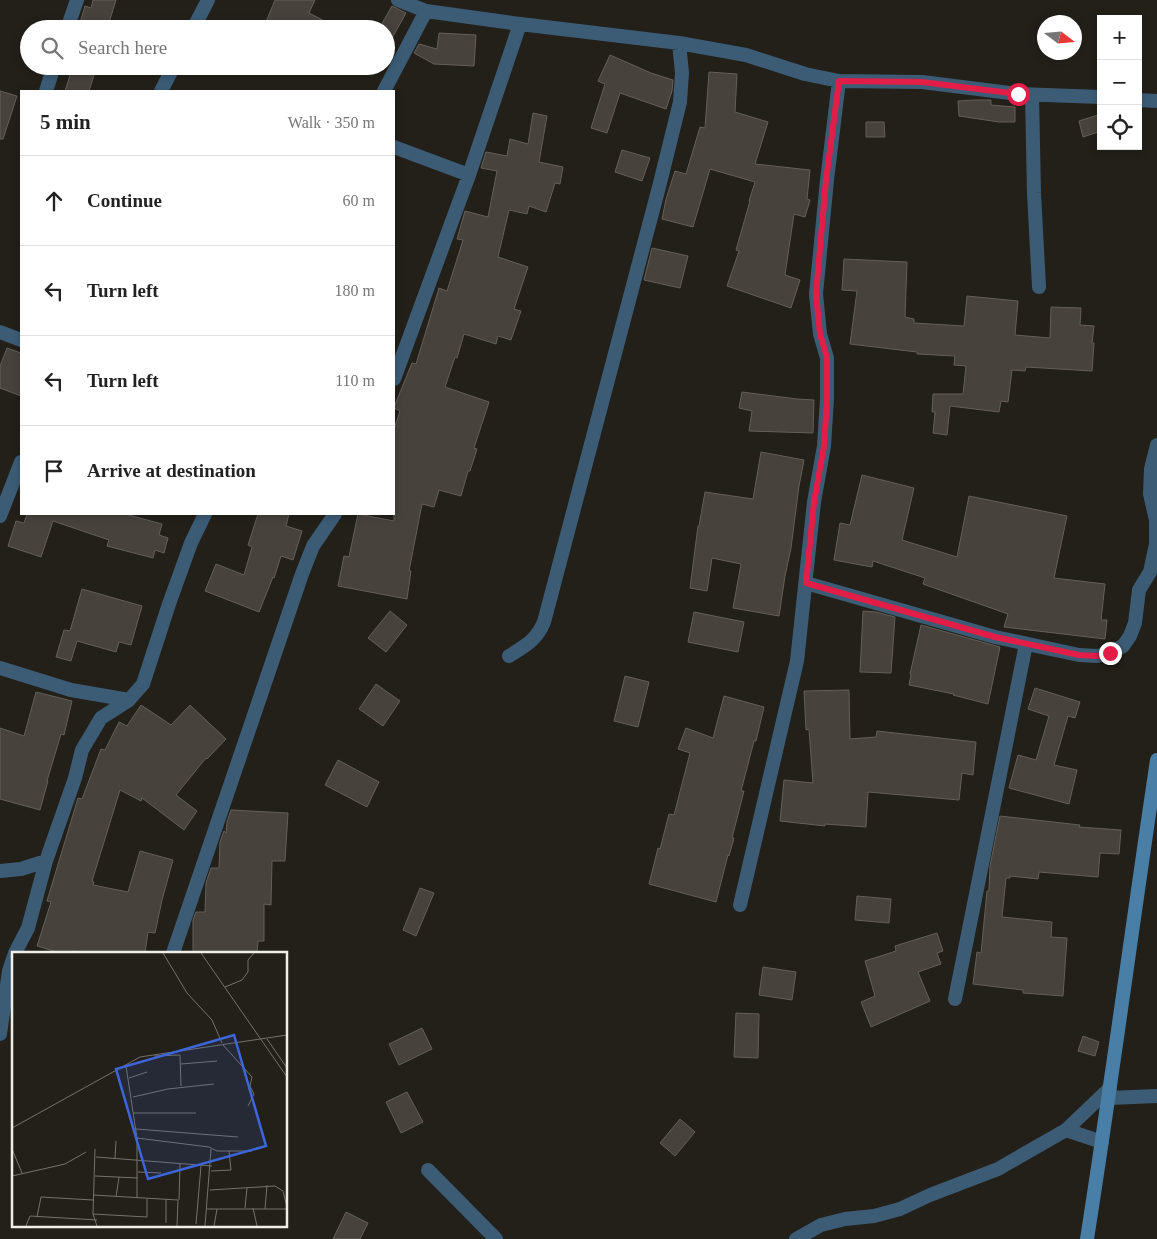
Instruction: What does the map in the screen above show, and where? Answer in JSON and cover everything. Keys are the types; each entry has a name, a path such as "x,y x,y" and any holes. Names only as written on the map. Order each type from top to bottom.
{"main road":[{"path":"1087,1239 1157,760"}],"street":[{"path":"70,20 77,0"},
{"path":"198,20 208,0"},
{"path":"398,0 426,11 679,43 746,56 805,74 839,81 922,82 1018,94 1097,97"},
{"path":"395,70 426,11"},
{"path":"395,376 469,175 520,24"},
{"path":"509,656 528,644 540,633 544,622 680,102 682,73 679,43"},
{"path":"46,90 51,75"},
{"path":"162,90 169,75"},
{"path":"385,90 392,75"},
{"path":"740,905 797,661 814,502 824,446 827,358 820,334 816,294 826,180 839,81"},
{"path":"1032,95 1034,193 1039,287"},
{"path":"1142,100 1157,101"},
{"path":"395,147 469,175"},
{"path":"0,332 20,340"},
{"path":"806,583 995,637 1079,655 1097,656 1110,653 1123,646 1130,636 1135,623 1139,590 1150,572 1156,544 1156,520 1150,494 1151,469 1157,445"},
{"path":"0,516 20,465"},
{"path":"15,952 28,928 46,861 75,778 82,750 101,718 130,700 143,684 191,543 205,515"},
{"path":"173,952 302,574 313,546 334,515"},
{"path":"954,999 1026,644"},
{"path":"0,668 70,690 130,700"},
{"path":"0,871 21,869 46,861"},
{"path":"0,1034 12,961"},
{"path":"796,1239 821,1226 845,1218 874,1216 900,1208 998,1169 1066,1130 1109,1093 1157,1096"},
{"path":"1066,1130 1102,1142"},
{"path":"428,1170 496,1239"}],"building":[{"path":"93,0 116,0 110,20 81,20 85,6 91,8"},
{"path":"275,0 315,0 309,13 323,20 267,20"},
{"path":"392,6 406,13 395,33 395,20 384,20"},
{"path":"439,33 476,35 474,66 434,64 414,53 419,44 437,49"},
{"path":"610,55 651,73 673,80 672,91 666,109 620,93 607,133 591,128 605,84 598,81"},
{"path":"709,72 737,74 735,112 768,122 755,164 810,170 807,199 810,200 805,217 794,214 785,275 800,280 791,308 727,286 739,251 736,250 755,182 710,169 693,227 662,219 675,171 686,174 700,127 705,128"},
{"path":"70,75 94,75 89,90 65,90"},
{"path":"0,91 17,96 3,139 0,139"},
{"path":"991,100 991,105 1015,107 1015,122 999,122 959,116 958,101"},
{"path":"533,113 547,116 539,162 563,167 560,184 555,183 546,212 529,206 527,214 509,210 498,257 528,267 514,309 521,311 511,340 498,336 496,344 464,334 457,358 455,357 445,387 489,402 474,448 477,449 461,496 439,490 434,507 422,504 409,571 411,571 407,599 338,586 344,556 349,557 358,515 394,521 395,426 400,411 395,408 395,405 412,363 416,364 439,288 447,291 463,240 457,239 465,211 488,217 497,171 481,168 486,152 507,156 510,139 528,144"},
{"path":"1097,115 1097,132 1083,137 1079,121"},
{"path":"866,122 884,122 885,137 866,137"},
{"path":"622,150 650,158 642,181 615,172"},
{"path":"652,248 688,256 680,288 644,280"},
{"path":"844,259 907,262 905,317 914,319 914,323 964,326 967,296 1018,301 1015,335 1050,338 1051,307 1081,308 1080,325 1094,326 1092,371 1026,367 1025,371 1012,370 1008,402 1001,401 999,412 950,406 947,435 933,433 935,412 932,412 933,394 963,394 966,366 954,365 955,356 917,354 917,352 850,344 857,291 842,290"},
{"path":"7,348 20,353 20,396 0,388 0,366"},
{"path":"742,392 814,400 813,433 749,431 752,411 739,408"},
{"path":"761,452 804,460 779,616 733,608 741,564 712,558 707,591 690,588 698,526 705,492 753,499"},
{"path":"862,475 914,488 902,540 957,557 969,496 1067,516 1054,578 1105,584 1101,620 1107,620 1105,639 1004,627 1008,614 923,584 925,578 873,561 872,567 834,560 840,523 850,525"},
{"path":"27,515 129,515 162,524 159,535 168,538 164,553 155,550 153,558 107,546 109,540 53,521 41,557 8,546 16,521 24,523"},
{"path":"258,515 289,515 286,526 302,531 293,560 281,556 274,578 259,612 205,591 216,564 244,575 252,547 248,545"},
{"path":"82,589 142,606 131,645 119,642 116,652 77,641 71,661 56,657 64,630 70,631"},
{"path":"390,611 407,625 386,652 368,638"},
{"path":"863,611 895,617 891,673 860,672"},
{"path":"694,612 744,622 738,652 688,642"},
{"path":"921,625 1000,647 988,704 954,694 909,685"},
{"path":"625,676 649,682 638,727 614,721"},
{"path":"376,684 400,701 383,726 359,709"},
{"path":"1035,688 1080,702 1075,718 1068,716 1054,765 1077,770 1069,804 1009,788 1018,755 1036,760 1049,716 1028,709"},
{"path":"849,690 850,739 876,737 877,731 976,742 973,775 962,773 959,800 868,792 866,827 825,824 825,826 780,821 784,780 813,783 809,729 806,730 804,691"},
{"path":"36,692 72,701 64,735 61,734 40,810 0,799 0,728 24,736"},
{"path":"724,696 764,707 741,791 744,791 732,838 734,838 716,902 649,884 669,814 674,815 690,753 678,749 686,728 713,738"},
{"path":"141,705 171,725 190,705 226,739 206,758 176,795 197,811 184,830 142,798 141,801 120,790 92,881 94,882 93,885 128,892 140,851 173,860 155,933 148,932 145,952 57,952 37,946 51,902 47,901 78,798 82,799 101,749 105,750 119,722 127,726"},
{"path":"338,760 379,782 367,807 325,785"},
{"path":"231,810 288,813 285,861 272,861 271,905 264,904 264,941 258,941 257,952 193,952 193,920 196,912 205,912 206,883 211,868 219,868 220,842 224,831 226,833"},
{"path":"1000,816 1080,825 1079,827 1121,830 1119,854 1100,853 1098,877 1039,872 1038,879 1010,876 1010,878 1006,878 1002,917 1052,922 1051,937 1067,938 1063,996 1023,993 1023,990 973,984 977,952 981,953 987,891 989,891 990,866"},
{"path":"420,888 434,893 416,936 403,930"},
{"path":"857,896 891,899 889,923 855,920"},
{"path":"937,933 943,951 937,953 941,964 918,972 930,1001 871,1027 861,1002 875,996 865,961 896,951 895,946"},
{"path":"763,967 796,972 792,1000 759,995"},
{"path":"736,1013 759,1014 758,1058 734,1057"},
{"path":"422,1028 432,1049 399,1065 389,1044"},
{"path":"1083,1036 1099,1042 1095,1056 1078,1051"},
{"path":"407,1092 423,1122 401,1133 386,1102"},
{"path":"680,1119 695,1132 675,1156 660,1143"},
{"path":"346,1212 368,1223 360,1239 333,1239"}],"route":[{"path":"1018,94 922,82 839,81 826,180 816,294 820,334 827,358 827,399 824,446 814,502 806,583 995,637 1079,655 1097,656 1110,653"}]}
